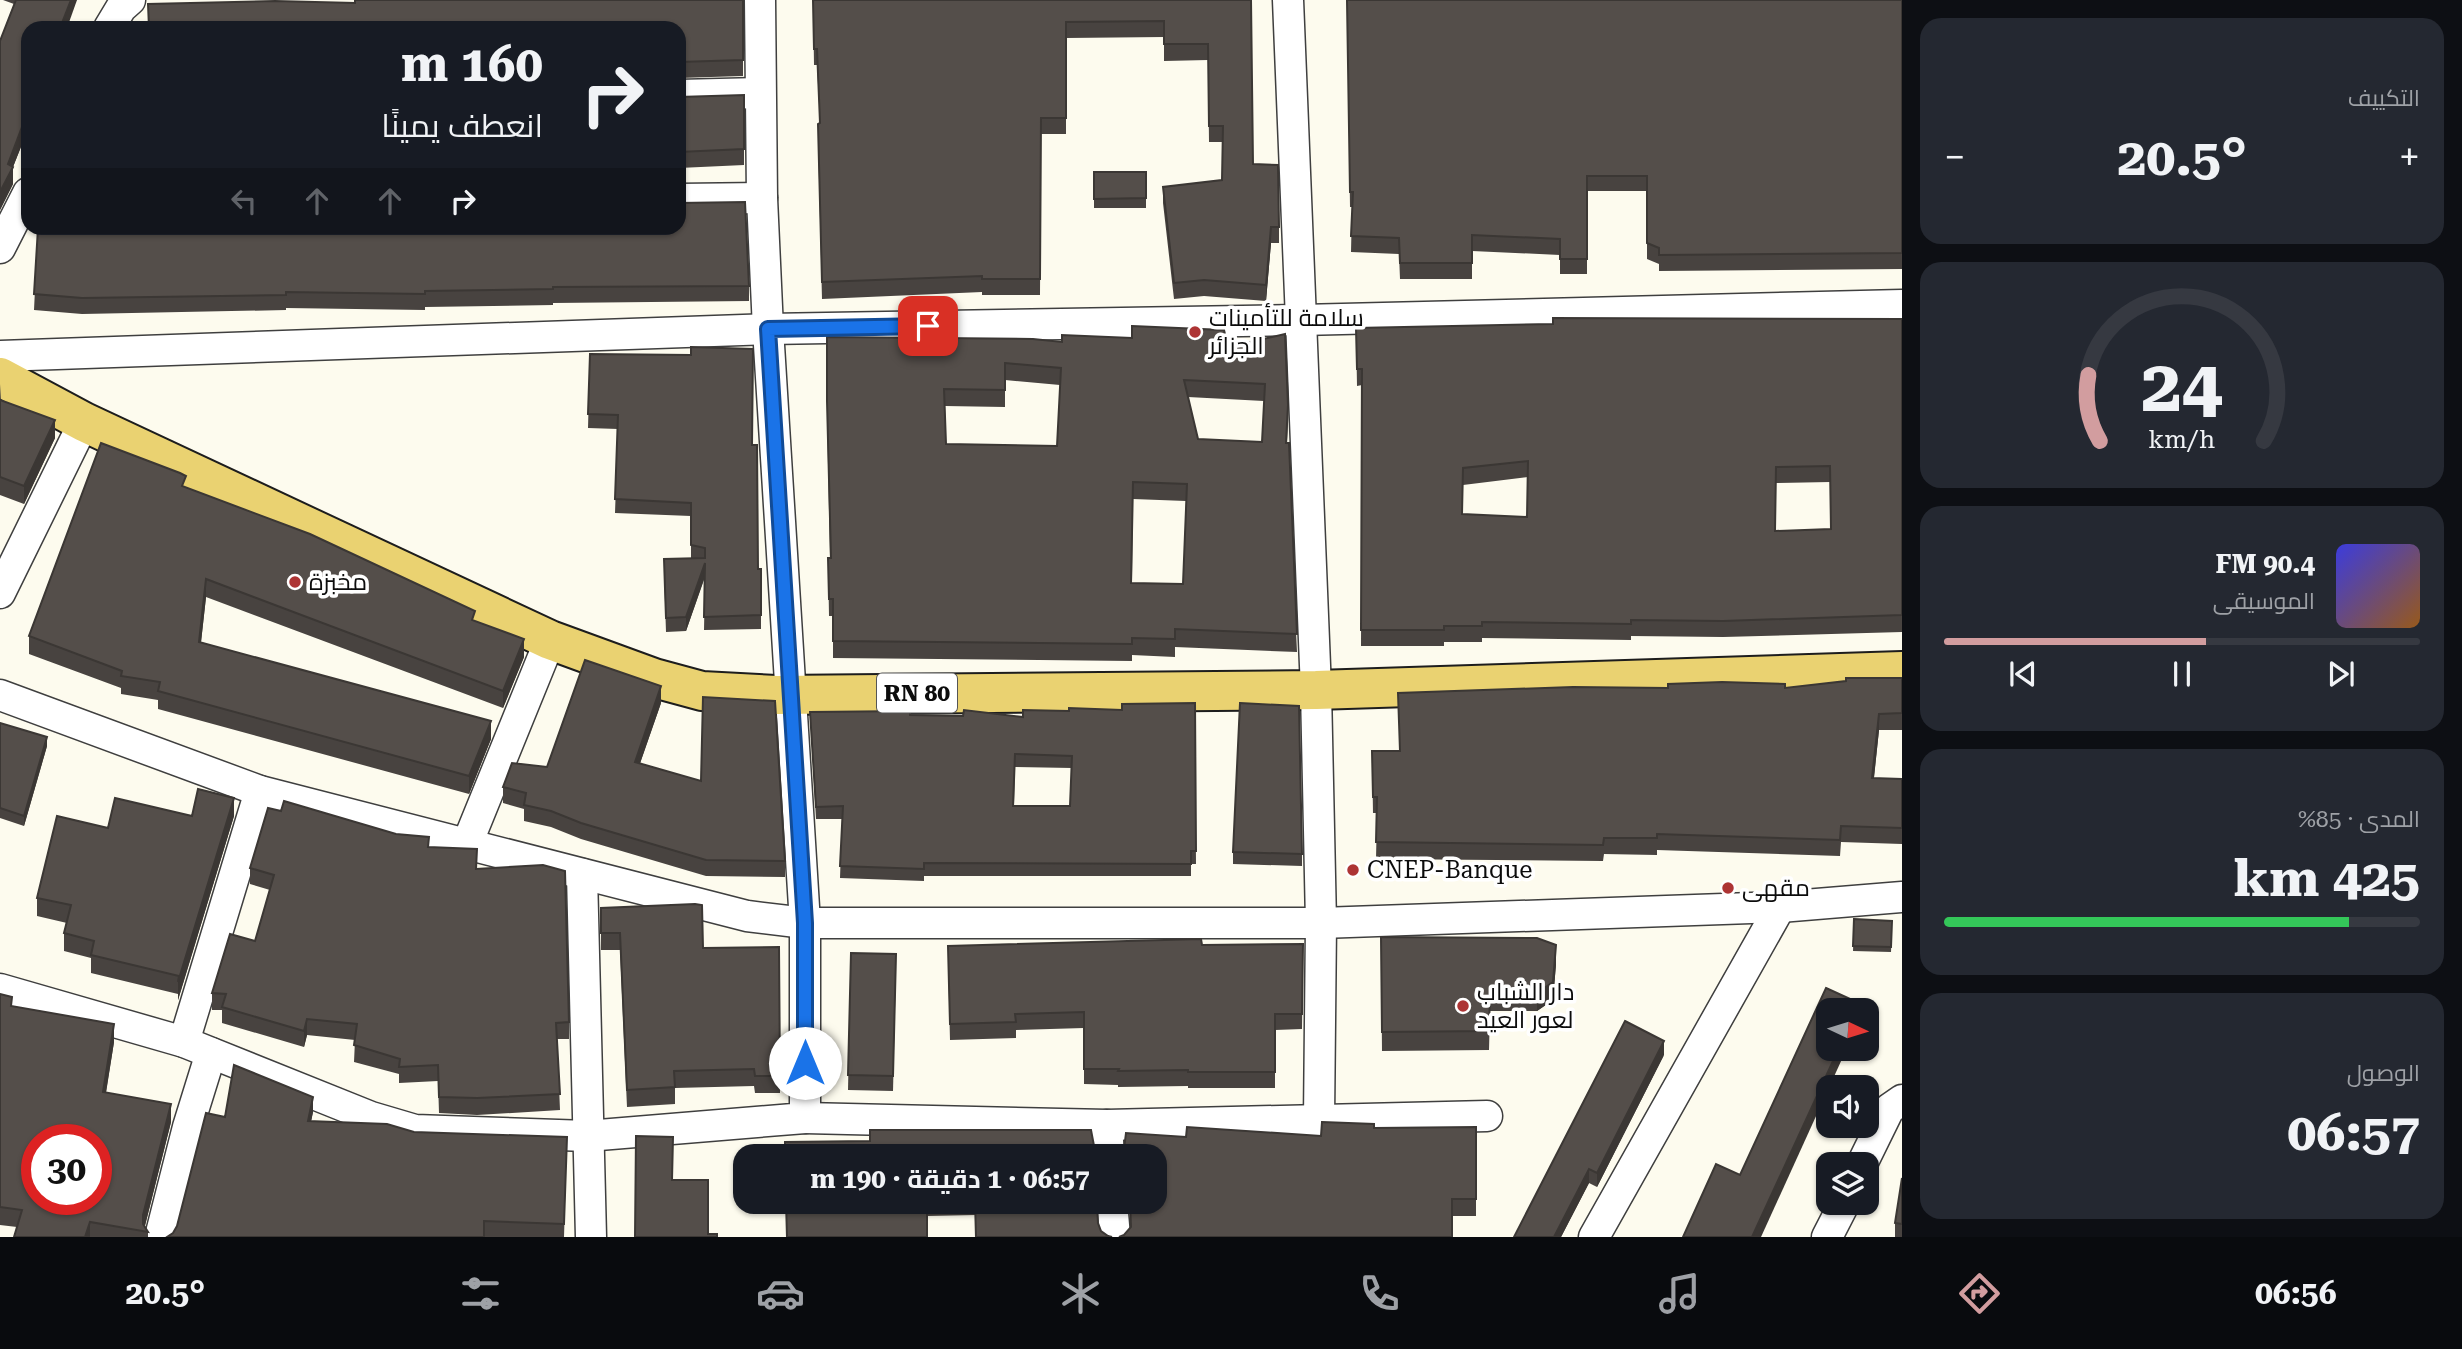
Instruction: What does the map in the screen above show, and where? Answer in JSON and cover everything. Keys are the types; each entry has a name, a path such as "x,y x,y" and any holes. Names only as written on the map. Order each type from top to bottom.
{"main road":[{"name":"RN 80","path":"0,377 84,422 550,640 654,678 702,691 792,695 1316,690 1902,671"}],"street":[{"path":"113,21 130,0"},
{"path":"760,0 762,198 768,329 805,923 805,1118"},
{"path":"1288,0 1316,690 1321,923 1319,1121"},
{"path":"686,95 760,93"},
{"path":"686,199 762,198"},
{"path":"0,248 21,213"},
{"path":"0,356 768,329 1301,320 1902,305"},
{"path":"0,593 84,422"},
{"path":"467,844 550,640"},
{"path":"0,695 260,791 747,916 805,923 1321,923 1780,907 1902,897"},
{"path":"160,1237 188,1127 197,1047 260,791"},
{"path":"582,874 590,1237"},
{"path":"1594,1237 1780,907"},
{"path":"0,989 197,1047 371,1117 415,1130 587,1136 805,1118 1107,1125 1487,1116"},
{"path":"1867,1152 1889,1109 1902,1100"},
{"path":"1107,1125 1108,1144"},
{"path":"1113,1214 1115,1237"},
{"path":"1828,1237 1839,1215"}],"building":[{"path":"16,0 71,0 63,21 21,21 21,130 8,164 13,167 0,192 0,41"},
{"path":"355,0 743,0 743,60 686,62 686,21 149,21 148,4 275,1 355,3"},
{"path":"813,0 1251,0 1253,164 1278,165 1279,227 1271,227 1266,285 1204,280 1174,283 1163,187 1222,180 1223,126 1209,126 1208,44 1164,44 1164,21 1066,22 1066,118 1041,118 1040,279 982,279 982,276 822,282 820,123"},
{"path":"1347,0 1902,0 1902,253 1659,255 1659,248 1647,243 1647,176 1587,176 1587,259 1560,259 1560,239 1472,235 1472,263 1400,263 1399,238 1351,236 1353,192 1350,192"},
{"path":"744,95 744,149 686,152 686,97"},
{"path":"1094,172 1146,172 1146,198 1094,199"},
{"path":"745,202 749,286 553,287 425,291 425,294 286,292 286,295 82,298 34,294 38,235 686,235 686,203"},
{"path":"1553,318 1902,319 1902,615 1723,621 1631,620 1631,624 1482,622 1482,626 1444,626 1444,630 1361,630 1362,369 1357,369 1356,328 1553,324","holes":["1528,461 1527,517 1462,514 1463,468","1830,466 1831,529 1775,531 1776,467"]},
{"path":"1132,326 1224,330 1228,347 1285,334 1288,405 1286,443 1289,443 1297,634 1175,629 1175,639 1132,638 1132,644 833,641 833,599 829,599 828,558 831,558 827,337 1033,339 1062,342 1062,335 1132,338","holes":["1005,363 1061,368 1057,446 946,444 944,389 1005,390","1184,380 1265,384 1262,442 1198,439","1133,482 1187,484 1183,584 1131,583"]},
{"path":"691,347 753,349 752,445 757,445 761,615 704,617 705,563 686,617 666,618 664,559 705,558 705,548 691,545 691,503 615,499 618,415 588,414 590,354 691,355"},
{"path":"0,400 55,420 24,486 0,477"},
{"path":"101,443 180,473 186,476 182,486 310,534 475,611 472,620 524,639 503,691 206,579 199,642 491,721 469,776 158,691 160,682 121,676 122,671 29,636"},
{"path":"585,660 661,686 635,762 701,781 703,697 775,701 785,861 706,860 524,805 526,793 503,787 512,763 547,767"},
{"path":"1846,678 1902,678 1902,713 1879,714 1872,778 1902,779 1902,828 1841,826 1840,840 1657,834 1657,838 1604,838 1603,845 1376,842 1377,797 1373,797 1372,751 1400,751 1398,693 1573,687 1668,688 1668,684 1722,682 1785,684 1785,688 1846,681"},
{"path":"1195,703 1196,851 1191,851 1191,864 924,863 924,869 840,866 843,806 816,807 810,712 910,711 910,715 963,716 964,710 1023,717 1023,710 1122,710 1122,704","holes":["1015,754 1072,756 1070,806 1013,806"]},
{"path":"1240,703 1299,706 1302,854 1233,852"},
{"path":"0,723 47,737 24,816 0,808"},
{"path":"198,789 234,798 178,982 179,976 91,955 94,941 64,933 71,905 37,898 57,816 108,828 115,798 192,816"},
{"path":"284,801 396,834 429,837 428,847 477,849 476,869 543,865 565,871 569,1022 556,1023 560,1094 439,1097 438,1065 399,1067 400,1059 354,1045 357,1024 307,1019 304,1031 222,1007 226,994 212,993 230,934 255,941 274,875 250,868 268,808 281,811"},
{"path":"702,905 703,948 779,947 780,1076 755,1076 754,1069 674,1071 675,1087 627,1090 620,933 601,933 601,908"},
{"path":"1854,919 1892,921 1891,947 1853,946"},
{"name":"دار الشباب لعور العيد","path":"1381,937 1537,938 1556,945 1553,982 1537,993 1490,993 1489,1031 1382,1032"},
{"path":"1201,939 1202,945 1303,944 1302,1014 1275,1014 1275,1072 1084,1069 1084,1012 1015,1014 1016,1022 950,1024 948,946"},
{"path":"851,953 896,954 893,1076 848,1075"},
{"path":"1826,988 1848,998 1821,998"},
{"path":"0,994 12,997 11,1006 114,1024 103,1092 171,1104 143,1215 143,1224 148,1232 90,1222 85,1237 14,1237 21,1213 112,1215 112,1124 21,1124 21,1210 0,1207"},
{"path":"1816,1010 1816,1061 1833,1061 1827,1075 1816,1075 1816,1098 1752,1237 1683,1237 1716,1164 1740,1175"},
{"path":"1625,1021 1664,1041 1597,1173 1589,1169 1554,1237 1514,1237"},
{"path":"234,1065 313,1097 308,1121 387,1124 414,1132 567,1137 564,1224 484,1221 484,1237 167,1237 177,1226 206,1113 225,1117"},
{"path":"1322,1122 1374,1124 1374,1128 1476,1127 1476,1199 1452,1199 1452,1237 1119,1237 1131,1227 1130,1214 1167,1214 1167,1144 1125,1144 1126,1133 1186,1137 1187,1127 1321,1136"},
{"path":"870,1130 1091,1130 1094,1144 785,1144 870,1141"},
{"path":"636,1136 673,1137 672,1180 708,1180 708,1234 717,1234 717,1237 635,1237"},
{"path":"1902,1178 1902,1224 1895,1223"},
{"path":"786,1214 927,1214 927,1237 787,1237"},
{"path":"975,1214 1098,1214 1101,1231 1112,1237 976,1237"}],"place":[{"name":"سلامة للتأمينات الجزائر","path":"1195,332"},
{"name":"مخبزة","path":"295,582"},
{"name":"CNEP-Banque","path":"1353,870"},
{"name":"مقهى","path":"1728,888"},
{"name":"دار الشباب لعور العيد","path":"1463,1006"}],"route":[{"path":"805,1063 805,923 768,329 928,326"}]}
